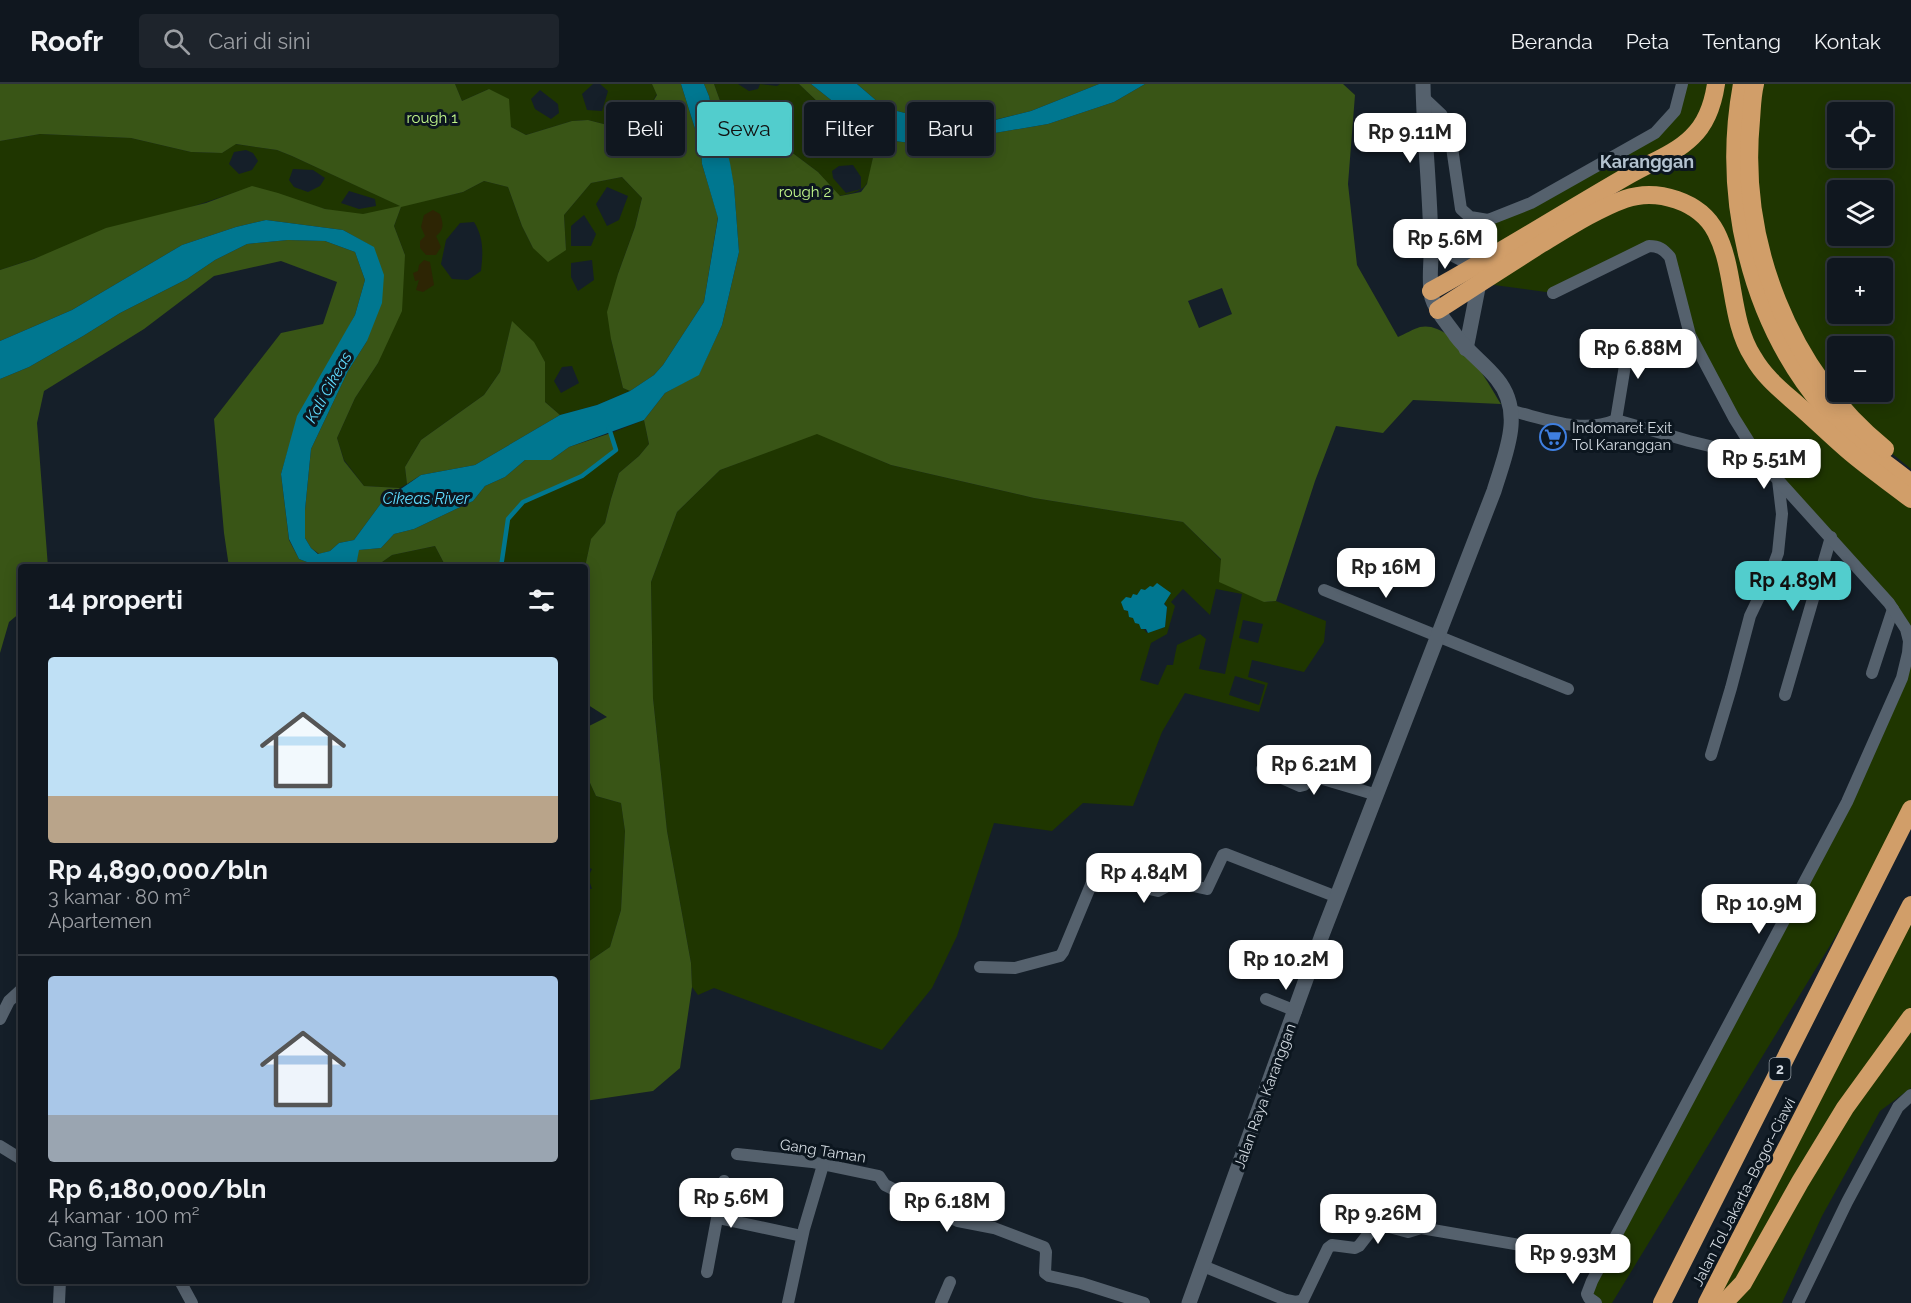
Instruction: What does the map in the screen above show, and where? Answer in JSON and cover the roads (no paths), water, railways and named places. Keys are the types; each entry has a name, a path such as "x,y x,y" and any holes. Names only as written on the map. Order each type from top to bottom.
{"highway":[{"path":"1438,310 1477,275 1629,175 1686,144 1702,127 1716,84"},
{"path":"1742,84 1736,129 1737,197 1750,267 1773,331 1803,381 1826,411 1911,483"},
{"path":"1755,84 1749,148 1753,219 1765,267 1782,314 1808,361 1836,400 1878,443 1911,470"},
{"path":"1431,291 1477,275 1625,199 1641,196 1682,200 1696,208 1715,231 1723,250 1740,334 1765,377 1844,447 1911,499"},
{"name":"Jalan Tol Jakarta–Bogor–Ciawi","path":"1662,1303 1911,809"},
{"name":"Jalan Tol Jakarta–Bogor–Ciawi","path":"1707,1303 1911,905"},
{"path":"1724,1303 1743,1283 1845,1108 1911,1017"}],"street":[{"path":"1423,91 1449,127 1461,209 1470,217 1488,220 1531,204 1655,133 1675,111 1682,84"},
{"name":"Jalan Raya Karanggan","path":"1189,1303 1337,897 1494,491 1511,435 1512,411 1507,396 1497,379 1466,349 1438,310 1431,291 1431,243 1423,91"},
{"path":"1431,243 1477,275 1466,349"},
{"path":"1553,293 1649,246 1659,246 1670,257 1690,335 1734,418 1759,458 1893,609 1906,629 1909,641 1902,678 1847,802 1602,1259 1588,1290 1589,1298 1596,1303"},
{"path":"1616,420 1630,335"},
{"path":"1512,411 1585,427 1616,420 1759,458"},
{"path":"1711,755 1750,616 1778,554 1782,514 1779,480"},
{"path":"1785,695 1831,537"},
{"path":"1324,590 1568,689"},
{"path":"1872,672 1893,609"},
{"path":"1262,769 1300,786 1313,776 1377,795"},
{"path":"980,967 1015,968 1060,956 1064,952 1093,880 1098,877 1158,891 1175,882 1207,889 1223,855 1226,854 1337,897"},
{"path":"0,1018 9,1001 18,993"},
{"path":"1266,999 1296,1011"},
{"path":"1798,1303 1847,1202 1898,1107 1911,1095"},
{"path":"0,1146 18,1157"},
{"name":"Gang Taman","path":"737,1154 806,1161 879,1176 885,1185 958,1221 994,1228 1039,1244 1046,1252 1045,1274 1049,1276 1081,1283 1144,1303"},
{"path":"788,1303 802,1236 823,1165"},
{"path":"707,1272 724,1181"},
{"path":"718,1218 802,1236"},
{"path":"1203,1266 1296,1302 1304,1300 1328,1248 1332,1245 1355,1248 1373,1228 1382,1225 1408,1232 1421,1228 1602,1259"},
{"path":"941,1303 950,1282"},
{"path":"59,1303 60,1284"},
{"path":"182,1284 192,1303"}],"water":[{"path":"681,84 704,84 710,102 697,102 697,135"},
{"path":"811,84 857,84 878,102 834,102"},
{"path":"1099,84 1145,84 1114,102 1048,124 994,133 994,120 1031,111"},
{"path":"895,110 907,114 907,143 895,141"},
{"path":"702,156 728,156 734,186 739,252 722,325 699,375 665,393 644,420 569,447 551,460 525,460 505,477 485,486 473,501 414,529 394,534 381,548 359,550 356,564 312,564 299,559 289,539 281,474 297,416 355,315 365,280 355,252 325,241 288,240 247,244 215,260 187,279 120,313 29,367 0,379 0,341 72,310 182,245 236,227 266,220 343,230 374,247 384,275 382,303 367,341 348,371 311,449 305,510 305,538 318,554 330,551 339,543 354,540 382,502 421,475 475,465 560,415 597,405 630,391 654,375 704,302 718,218"},
{"path":"1157,583 1171,593 1164,604 1167,607 1165,627 1148,633 1146,629 1141,629 1139,624 1135,623 1133,618 1129,617 1128,611 1124,610 1121,602 1126,597 1131,598 1133,594 1137,595 1141,589 1153,587"}],"waterway":[{"path":"501,564 508,519 523,502 582,476 616,450 609,428"}],"place":[{"name":"Indomaret Exit Tol Karanggan","path":"1553,437"}],"district":[{"name":"Karanggan","path":"1647,162"}],"park label":[{"name":"rough 1","path":"432,118"},
{"name":"rough 2","path":"805,192"}],"water label":[{"name":"Kali Cikeas","path":"328,387"},
{"name":"Cikeas River","path":"426,498"}]}
